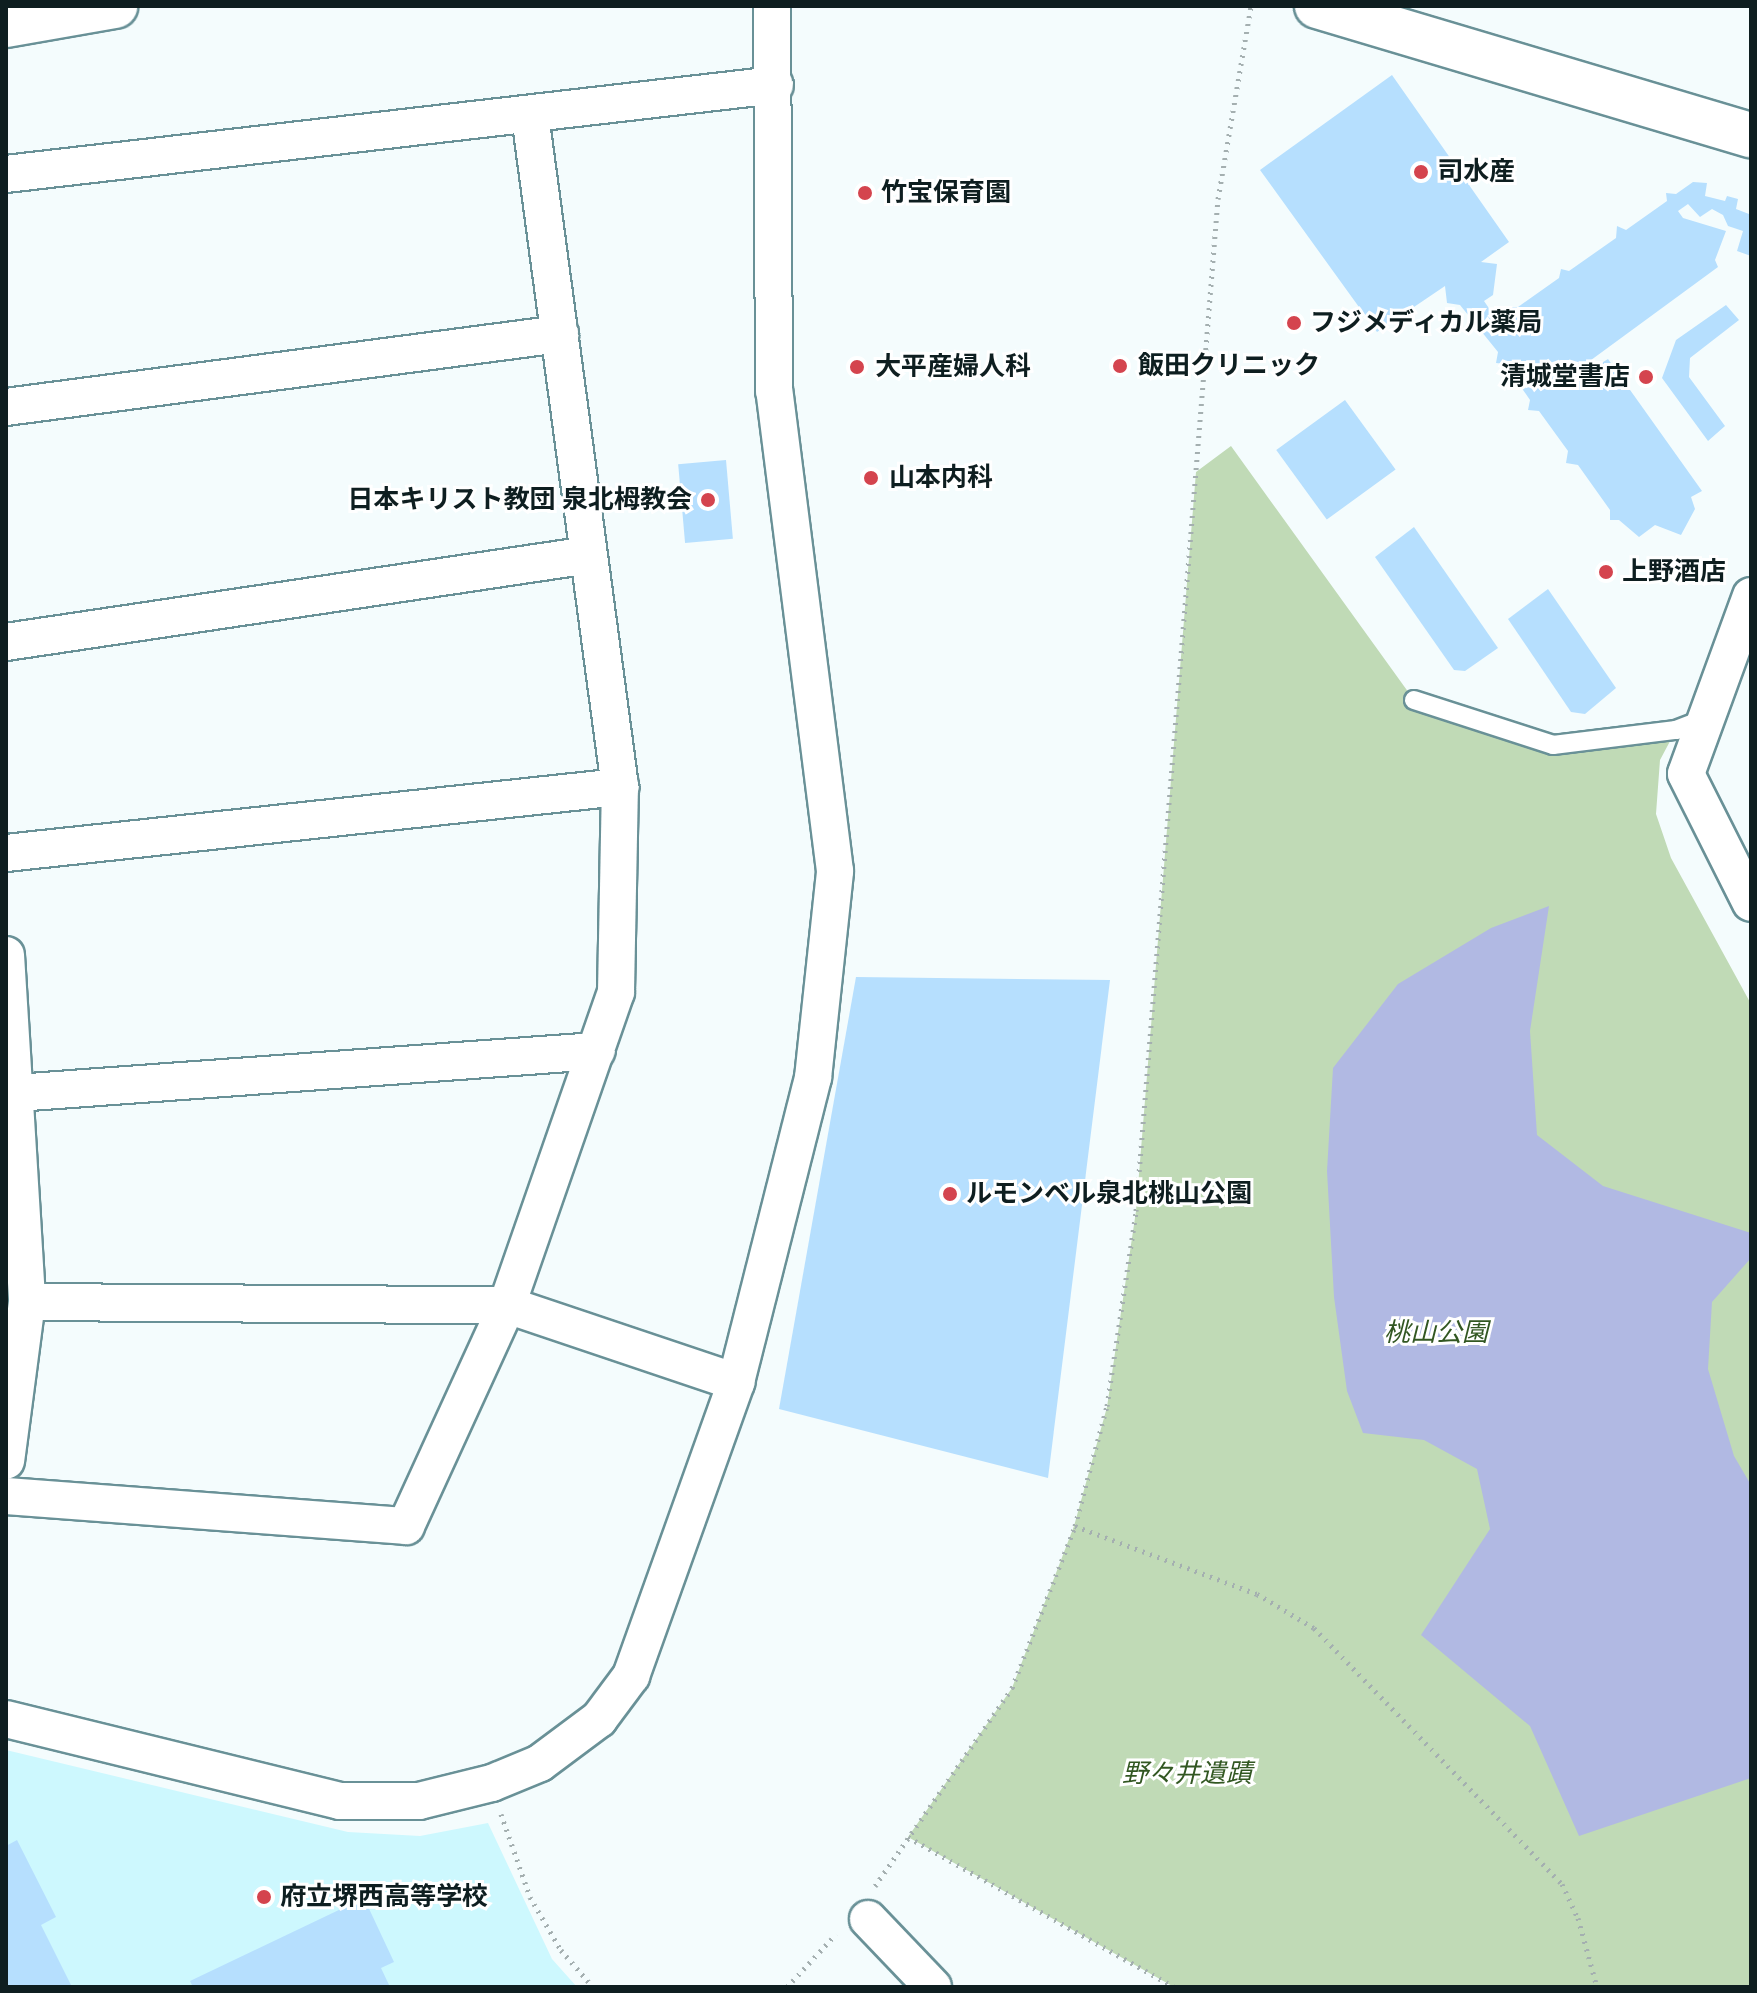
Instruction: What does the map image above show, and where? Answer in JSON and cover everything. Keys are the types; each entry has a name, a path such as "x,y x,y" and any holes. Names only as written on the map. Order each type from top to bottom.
{"street":[{"path":"6,25 115,6"},
{"path":"6,1719 340,1801 419,1801 492,1783 540,1763 599,1719 631,1676 736,1382 813,1078 835,871 774,391 775,85 772,6"},
{"path":"1317,6 1751,135"},
{"path":"6,174 775,85"},
{"path":"6,1496 406,1526 507,1305 616,992 620,787 530,115"},
{"path":"6,407 560,334"},
{"path":"6,642 589,555"},
{"path":"1751,596 1686,774 1751,903"},
{"path":"6,853 620,787"},
{"path":"6,955 27,1302 6,1461"},
{"path":"16,1093 596,1051"},
{"path":"27,1302 507,1305 736,1382"},
{"path":"858,1916 933,1987"}],"lane":[{"path":"1414,700 1553,745 1676,730 1704,719"}],"path":[{"path":"787,1987 858,1916 908,1837 1012,1688 1075,1526 1107,1406 1136,1211 1218,199 1251,6"},
{"path":"1075,1526 1257,1594 1314,1628 1562,1884 1578,1918 1597,1987"},
{"path":"492,1783 530,1897 561,1950 593,1987"},
{"path":"908,1837 1174,1987"}],"shaded area":[{"path":"1549,906 1530,1031 1537,1135 1603,1186 1751,1233 1751,1258 1712,1302 1708,1369 1734,1456 1751,1485 1751,1778 1579,1836 1530,1726 1421,1635 1490,1529 1477,1469 1424,1440 1363,1433 1347,1391 1334,1297 1327,1171 1333,1068 1398,984 1491,928"},
{"name":"府立堺西高等学校","path":"6,1750 348,1832 420,1836 488,1823 552,1959 577,1987 6,1987"}],"green space":[{"name":"桃山公園","path":"1231,446 1414,700 1553,745 1676,730 1660,760 1656,814 1671,858 1751,1004 1751,1987 1174,1987 908,1837 1012,1688 1074,1526 1107,1407 1136,1211 1196,472"}],"building":[{"path":"1392,75 1509,242 1481,262 1497,264 1493,295 1484,301 1499,323 1508,307 1518,307 1559,278 1561,269 1569,271 1616,238 1617,226 1626,230 1667,201 1666,193 1676,194 1693,182 1707,183 1705,196 1725,201 1727,196 1738,199 1736,209 1749,214 1751,208 1751,256 1737,251 1743,231 1728,226 1723,215 1712,209 1700,217 1688,204 1678,211 1683,218 1726,231 1715,260 1718,267 1587,363 1592,369 1608,359 1702,491 1691,497 1695,509 1681,535 1655,525 1639,537 1619,520 1610,520 1610,510 1578,465 1566,463 1568,451 1539,411 1528,410 1530,400 1505,364 1496,363 1498,352 1460,305 1447,303 1445,286 1377,332 1260,170"},
{"path":"1726,305 1739,320 1690,358 1689,377 1725,426 1708,441 1662,378 1676,340"},
{"path":"1345,400 1396,470 1327,520 1276,450"},
{"path":"726,460 733,539 685,543 678,464"},
{"path":"1414,527 1498,648 1465,671 1454,670 1375,557"},
{"path":"1548,589 1616,688 1585,714 1571,712 1508,619"},
{"name":"ルモンベル泉北桃山公園","path":"856,977 1110,980 1048,1478 779,1409"},
{"path":"17,1840 56,1917 41,1925 72,1987 6,1987 6,1846"},
{"path":"364,1898 394,1962 381,1968 390,1987 193,1987 190,1981"}],"place":[{"name":"司水産","path":"1421,172"},
{"name":"竹宝保育園","path":"865,193"},
{"name":"フジメディカル薬局","path":"1294,323"},
{"name":"飯田クリニック","path":"1120,366"},
{"name":"大平産婦人科","path":"857,367"},
{"name":"清城堂書店","path":"1646,377"},
{"name":"山本内科","path":"871,478"},
{"name":"日本キリスト教団 泉北栂教会","path":"708,500"},
{"name":"上野酒店","path":"1606,572"},
{"name":"ルモンベル泉北桃山公園","path":"950,1194"},
{"name":"府立堺西高等学校","path":"264,1897"}],"park label":[{"name":"野々井遺蹟","path":"1187,1774"}]}
